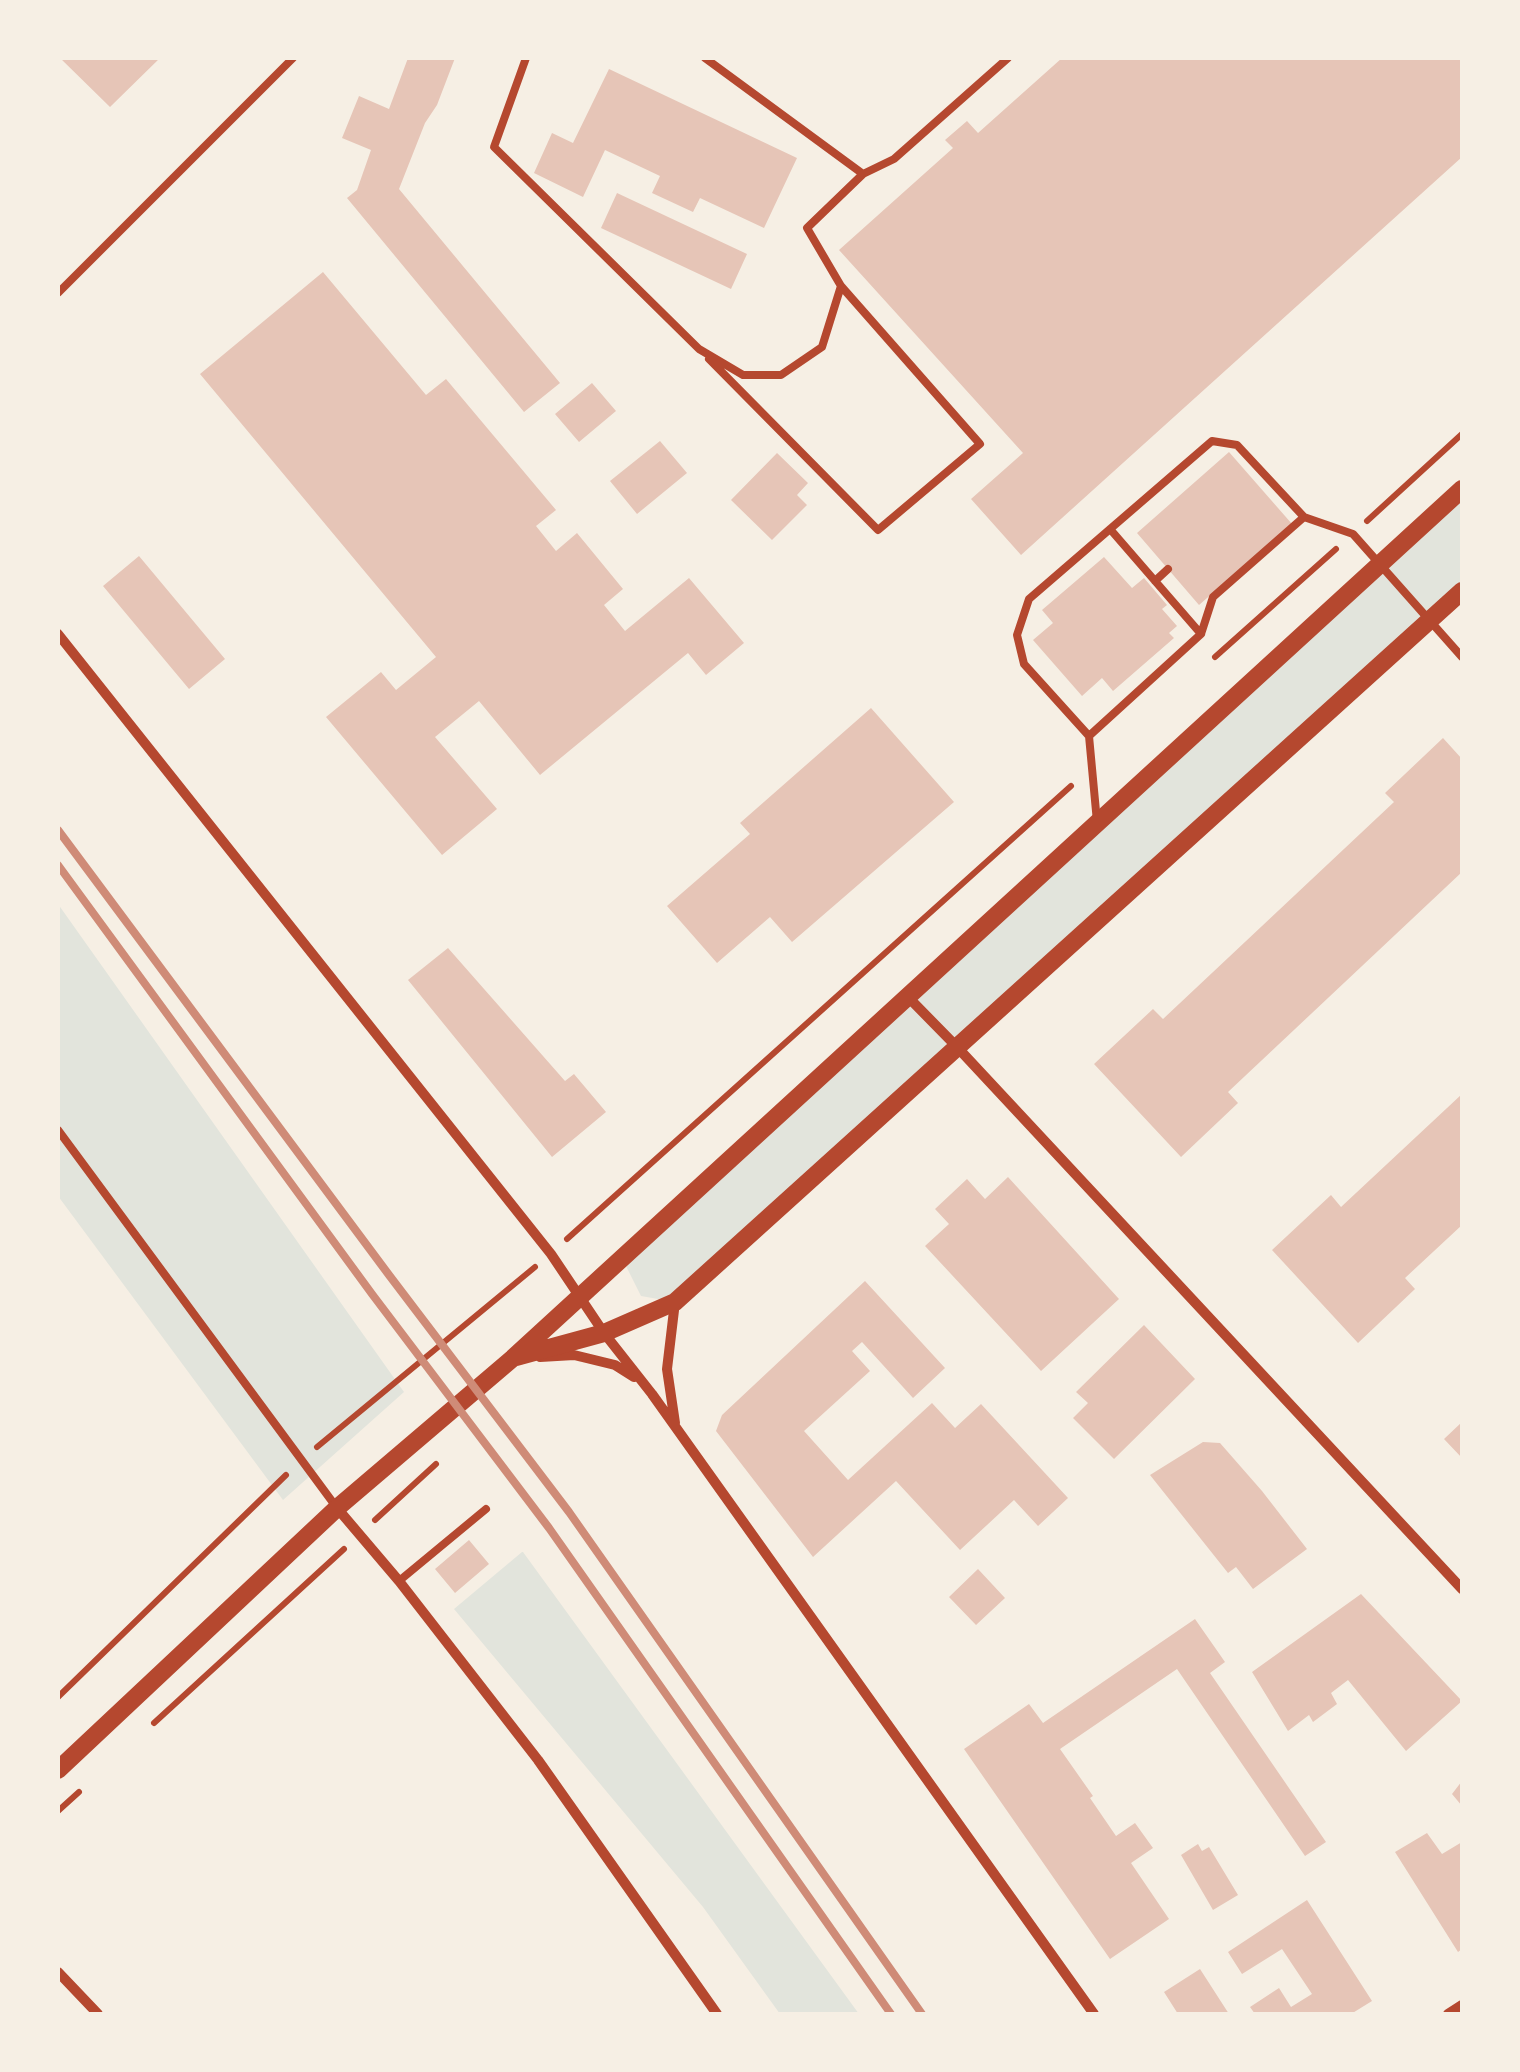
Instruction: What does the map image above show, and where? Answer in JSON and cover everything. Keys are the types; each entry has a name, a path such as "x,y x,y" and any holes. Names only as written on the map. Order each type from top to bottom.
{"street":[{"path":"58,1770 337,1508 513,1358 1462,489"},
{"path":"513,1358 604,1333 675,1302 1462,591"},
{"path":"58,634 551,1254 1094,2014"},
{"path":"908,998 1462,1588"},
{"path":"675,1302 667,1370 676,1429"},
{"path":"513,1358 574,1355 615,1365 643,1383"},
{"path":"337,1508 538,1760 716,2014"},
{"path":"58,1972 98,2014"},
{"path":"1448,2014 1462,2005"}],"lane":[{"path":"58,293 293,58"},
{"path":"526,58 494,147 878,530 980,444 841,286 807,228 862,174 894,159 1008,58"},
{"path":"705,58 862,174"},
{"path":"699,349 743,375 781,375 822,347 841,286"},
{"path":"1097,824 1089,736 1024,664 1018,634 1030,599 1212,442 1237,445 1304,518 1353,534 1462,657"},
{"path":"1261,489 1270,481"},
{"path":"1089,736 1201,634 1213,596 1304,518"},
{"path":"1110,530 1201,634"},
{"path":"1155,581 1168,569"},
{"path":"58,1130 337,1508"},
{"path":"398,1581 486,1509"}],"path":[{"path":"1207,664 1462,434"},
{"path":"58,1697 301,1460 551,1254 1090,768"},
{"path":"144,1732 441,1460"},
{"path":"58,1812 86,1785"}],"shaded area":[{"path":"1462,489 1462,591 675,1302 641,1296 622,1258"},
{"path":"58,904 404,1392 283,1500 58,1196"},
{"path":"523,1552 859,2014 780,2014 703,1907 454,1609"}],"building":[{"path":"60,58 160,58 110,107"},
{"path":"408,58 455,58 399,189 560,383 524,412 347,198 357,190 371,150 342,138 359,96 389,109"},
{"path":"1062,58 1462,58 1462,157 1021,555 971,499 1023,453 839,250 953,148 945,140 967,121 978,133"},
{"path":"609,69 797,158 764,228 700,198 693,212 652,193 660,176 605,150 583,197 534,173 552,133 573,143"},
{"path":"617,193 747,254 731,289 601,228"},
{"path":"323,272 426,395 446,379 556,510 536,526 556,551 577,533 623,589 604,605 625,631 689,578 744,643 706,675 688,653 540,775 479,701 435,737 497,809 442,855 326,717 381,672 396,690 436,657 200,374"},
{"path":"592,383 616,411 579,442 555,414"},
{"path":"660,441 687,473 637,514 610,481"},
{"path":"1229,452 1292,524 1199,605 1137,533"},
{"path":"777,453 808,483 797,495 807,505 772,540 731,500"},
{"path":"139,556 225,659 189,689 103,586"},
{"path":"1104,557 1132,588 1144,578 1167,605 1162,609 1177,626 1169,633 1174,638 1113,691 1102,678 1082,696 1033,640 1053,623 1042,610"},
{"path":"871,708 954,802 792,942 770,917 717,963 667,906 750,834 740,823"},
{"path":"1443,738 1462,759 1462,872 1228,1092 1238,1103 1181,1157 1094,1064 1153,1009 1163,1019 1394,802 1385,793"},
{"path":"448,948 565,1081 574,1074 606,1112 552,1157 408,980"},
{"path":"1462,1094 1462,1225 1405,1278 1415,1289 1358,1343 1272,1250 1331,1195 1341,1207"},
{"path":"1008,1177 1119,1299 1041,1371 925,1246 949,1224 935,1209 967,1179 985,1199"},
{"path":"865,1281 945,1368 913,1398 862,1342 852,1351 870,1371 804,1431 848,1480 932,1403 955,1428 981,1404 1068,1498 1038,1526 1014,1500 960,1550 896,1481 813,1557 716,1431 722,1415"},
{"path":"1144,1325 1195,1379 1114,1459 1073,1418 1088,1403 1076,1392"},
{"path":"1462,1422 1462,1458 1444,1439"},
{"path":"1203,1442 1220,1443 1307,1549 1253,1589 1236,1567 1228,1573 1150,1475"},
{"path":"469,1540 489,1564 455,1593 435,1569"},
{"path":"978,1569 1005,1598 976,1625 949,1597"},
{"path":"1361,1594 1462,1701 1406,1751 1348,1680 1331,1693 1337,1704 1313,1722 1309,1715 1288,1731 1252,1672"},
{"path":"1195,1619 1225,1662 1210,1673 1326,1842 1305,1856 1177,1669 1060,1749 1116,1836 1135,1823 1153,1848 1131,1863 1169,1919 1110,1959 964,1749 1029,1704 1043,1723"},
{"path":"1462,1781 1462,1806 1452,1794"},
{"path":"1427,1833 1442,1854 1462,1842 1462,1949 1458,1952 1395,1852"},
{"path":"1198,1844 1202,1851 1209,1847 1238,1895 1213,1910 1181,1855"},
{"path":"1307,1900 1372,2001 1351,2014 1255,2014 1250,2007 1279,1988 1291,2007 1312,1994 1282,1949 1242,1974 1228,1952"},
{"path":"1200,1969 1229,2014 1178,2014 1164,1992"}],"railway":[{"path":"58,830 569,1512 922,2014"},
{"path":"58,865 549,1528 891,2014"}]}
